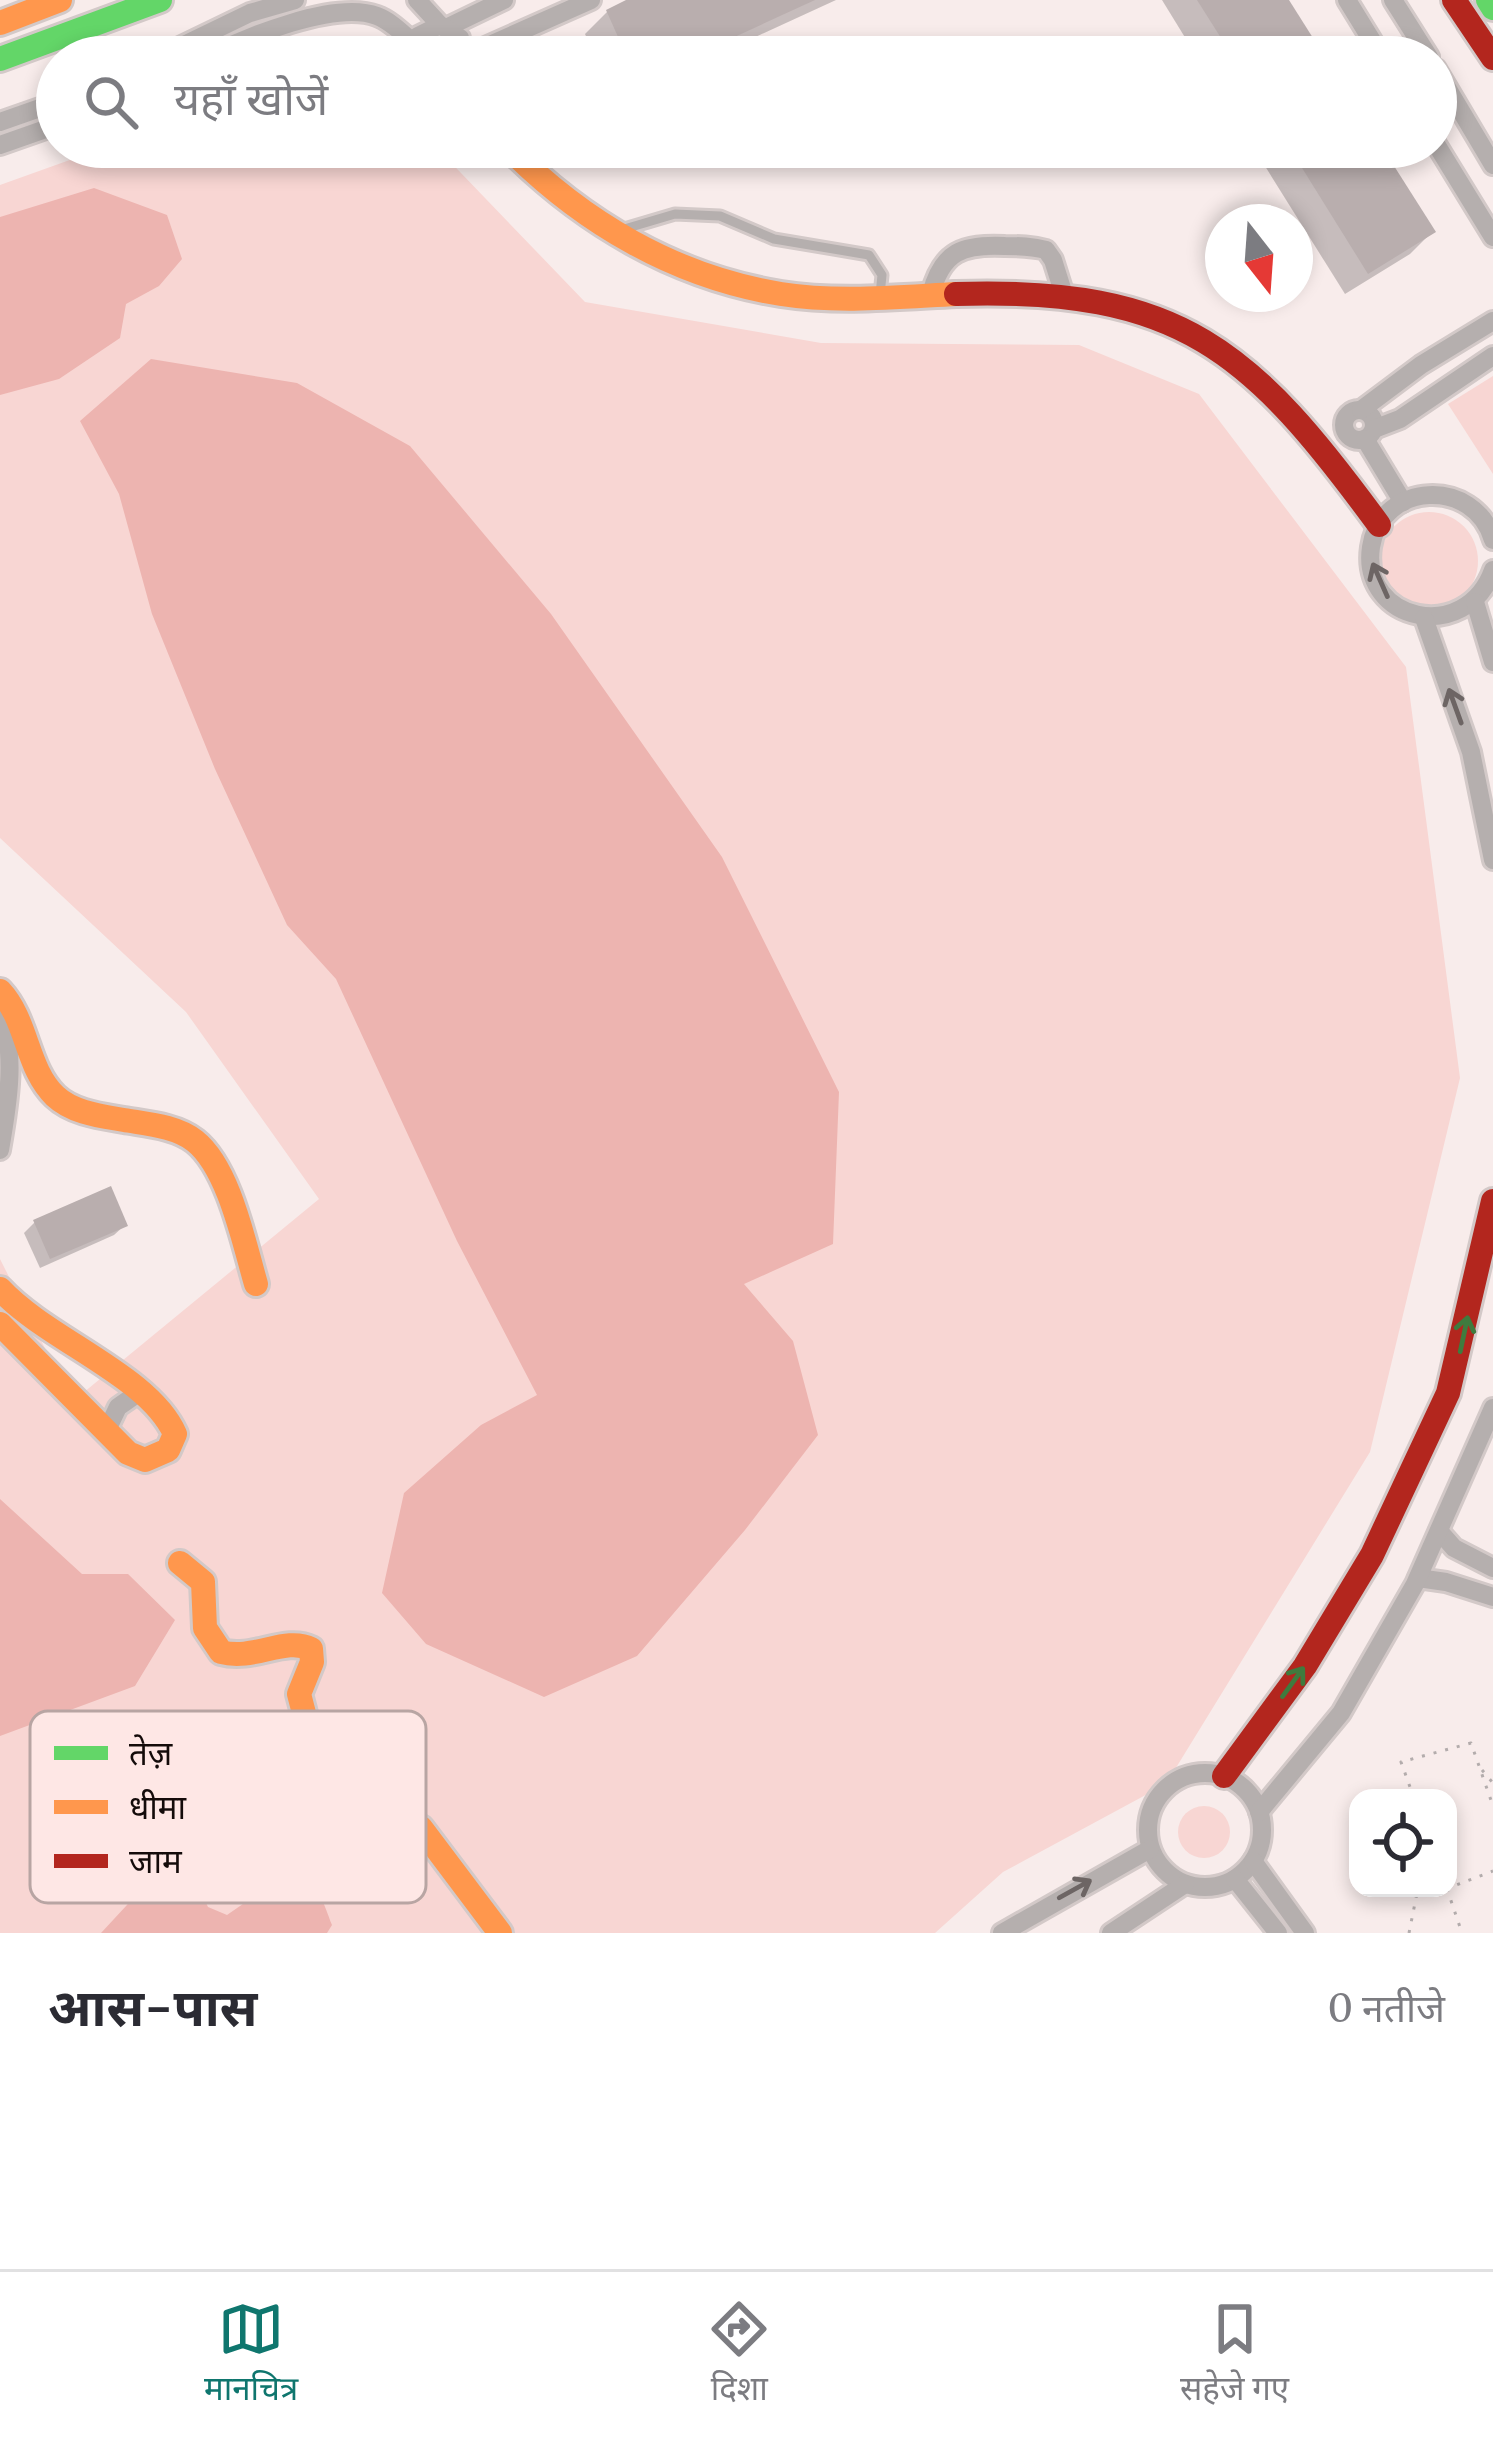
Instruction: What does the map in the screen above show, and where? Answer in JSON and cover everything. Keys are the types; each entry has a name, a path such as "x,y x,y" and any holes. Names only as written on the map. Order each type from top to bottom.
{"street":[{"path":"0,23 61,0"},
{"path":"62,36 160,0"},
{"path":"202,36 250,13 295,0"},
{"path":"417,0 457,36"},
{"path":"421,36 424,30 504,0"},
{"path":"538,0 547,20"},
{"path":"511,36 591,0"},
{"path":"1347,0 1369,36"},
{"path":"1393,0 1416,36"},
{"path":"1454,0 1493,58"},
{"path":"1487,0 1493,8"},
{"path":"258,36 353,12 384,19 401,36"},
{"path":"1391,36 1407,21"},
{"path":"0,59 36,46"},
{"path":"1457,103 1493,165"},
{"path":"0,122 36,109"},
{"path":"1457,134 1472,127"},
{"path":"0,145 36,132"},
{"path":"530,168 562,199 643,248 760,290 808,297 1018,291 1113,302 1153,316 1199,336 1266,387 1378,525"},
{"path":"1451,168 1493,237"},
{"path":"931,294 936,272 946,260 979,244 1046,250 1054,260 1064,295"},
{"path":"1403,502 1370,434 1374,420 1361,410 1420,365 1493,321"},
{"path":"1370,434 1493,356"},
{"path":"1493,539 1488,514 1438,494 1403,502 1378,525 1371,548 1373,574 1385,596 1424,618 1453,614 1475,602 1493,570"},
{"path":"1475,602 1493,662"},
{"path":"1424,618 1472,752 1493,860"},
{"path":"0,992 20,1013 48,1088 70,1106 181,1134 200,1145 224,1189 256,1284"},
{"path":"0,1003 11,1056 11,1092 0,1150"},
{"path":"1224,1776 1305,1666 1372,1555 1438,1415 1456,1371 1493,1201"},
{"path":"0,1289 14,1307 141,1391 171,1417 175,1434 168,1450 153,1459 136,1458 0,1324"},
{"path":"50,1374 71,1348"},
{"path":"106,1432 118,1407 141,1391"},
{"path":"1259,1812 1341,1713 1418,1578 1493,1408"},
{"path":"1438,1531 1454,1548 1493,1568"},
{"path":"180,1563 197,1570 205,1581 206,1631 220,1652 240,1657 299,1643 310,1649 312,1662 299,1694 303,1711"},
{"path":"1418,1578 1493,1598"},
{"path":"1186,1776 1224,1776 1246,1790 1259,1812 1262,1837 1253,1861 1235,1879 1210,1887 1185,1885 1164,1871 1150,1849 1150,1811 1164,1790 1186,1776"},
{"path":"426,1835 500,1933"},
{"path":"1002,1933 1150,1849"},
{"path":"1253,1861 1305,1933"},
{"path":"1235,1879 1274,1927 1289,1907"},
{"path":"1111,1933 1185,1885"}],"lane":[{"path":"616,232 675,214 720,215 774,239 869,255 882,275 880,296"},
{"path":"1420,365 1438,393"}],"path":[{"path":"1411,1789 1401,1762 1471,1744 1493,1806"},
{"path":"1478,1763 1493,1783"},
{"path":"1457,1884 1493,1871"},
{"path":"1408,1933 1416,1897"},
{"path":"1449,1897 1462,1933"}],"shaded area":[{"path":"47,168 456,168 585,302 821,343 1079,345 1199,394 1406,667 1460,1078 1370,1452 1166,1784 1003,1872 935,1933 0,1933 0,1259 72,1402 319,1199 186,1012 0,838 0,185"},
{"path":"94,188 167,215 182,259 159,286 126,304 120,338 59,379 0,395 0,217"},
{"path":"151,359 297,383 410,446 551,614 722,857 839,1092 833,1244 744,1284 793,1341 818,1435 745,1530 637,1656 544,1697 426,1644 382,1593 404,1493 481,1425 537,1395 457,1241 336,979 287,925 215,769 152,614 119,494 80,421"},
{"path":"1493,376 1493,474 1448,404"},
{"path":"1429,512 1448,515 1464,526 1475,542 1475,580 1464,596 1448,607 1429,610 1410,607 1394,596 1383,580 1380,561 1383,542 1394,526 1410,515"},
{"path":"0,1499 82,1574 128,1574 175,1620 135,1686 68,1711 30,1711 30,1725 0,1736"},
{"path":"1204,1806 1222,1814 1230,1832 1222,1850 1204,1858 1186,1850 1178,1832 1186,1814"},
{"path":"129,1903 206,1903 227,1915 244,1903 323,1903 332,1925 327,1933 101,1933"}],"building":[{"path":"626,0 815,0 737,36 618,36 606,10"},
{"path":"1197,0 1289,0 1312,36 1220,36"},
{"path":"1302,168 1395,168 1436,232 1368,274"},
{"path":"111,1186 128,1226 50,1259 33,1220"}],"traffic: fast":[{"path":"62,36 160,0"},
{"path":"1488,0 1493,8"},
{"path":"0,59 36,46"}],"traffic: slow":[{"path":"0,23 60,0"},
{"path":"531,168 632,242 742,286 824,298 956,294"},
{"path":"0,991 16,1016 45,1085 62,1102 88,1113 179,1132 207,1153 234,1207 256,1284"},
{"path":"0,1289 143,1394 175,1434 168,1450 145,1460 128,1453 0,1324"},
{"path":"180,1563 203,1582 205,1628 221,1652 245,1654 291,1645 311,1649 312,1662 299,1694 303,1711"},
{"path":"426,1835 500,1933"}],"traffic: jam":[{"path":"1454,0 1493,58"},
{"path":"956,294 1034,295 1099,303 1155,318 1204,341 1248,373 1291,414 1379,525"},
{"path":"1224,1776 1305,1666 1372,1555 1448,1393 1493,1201"}]}
